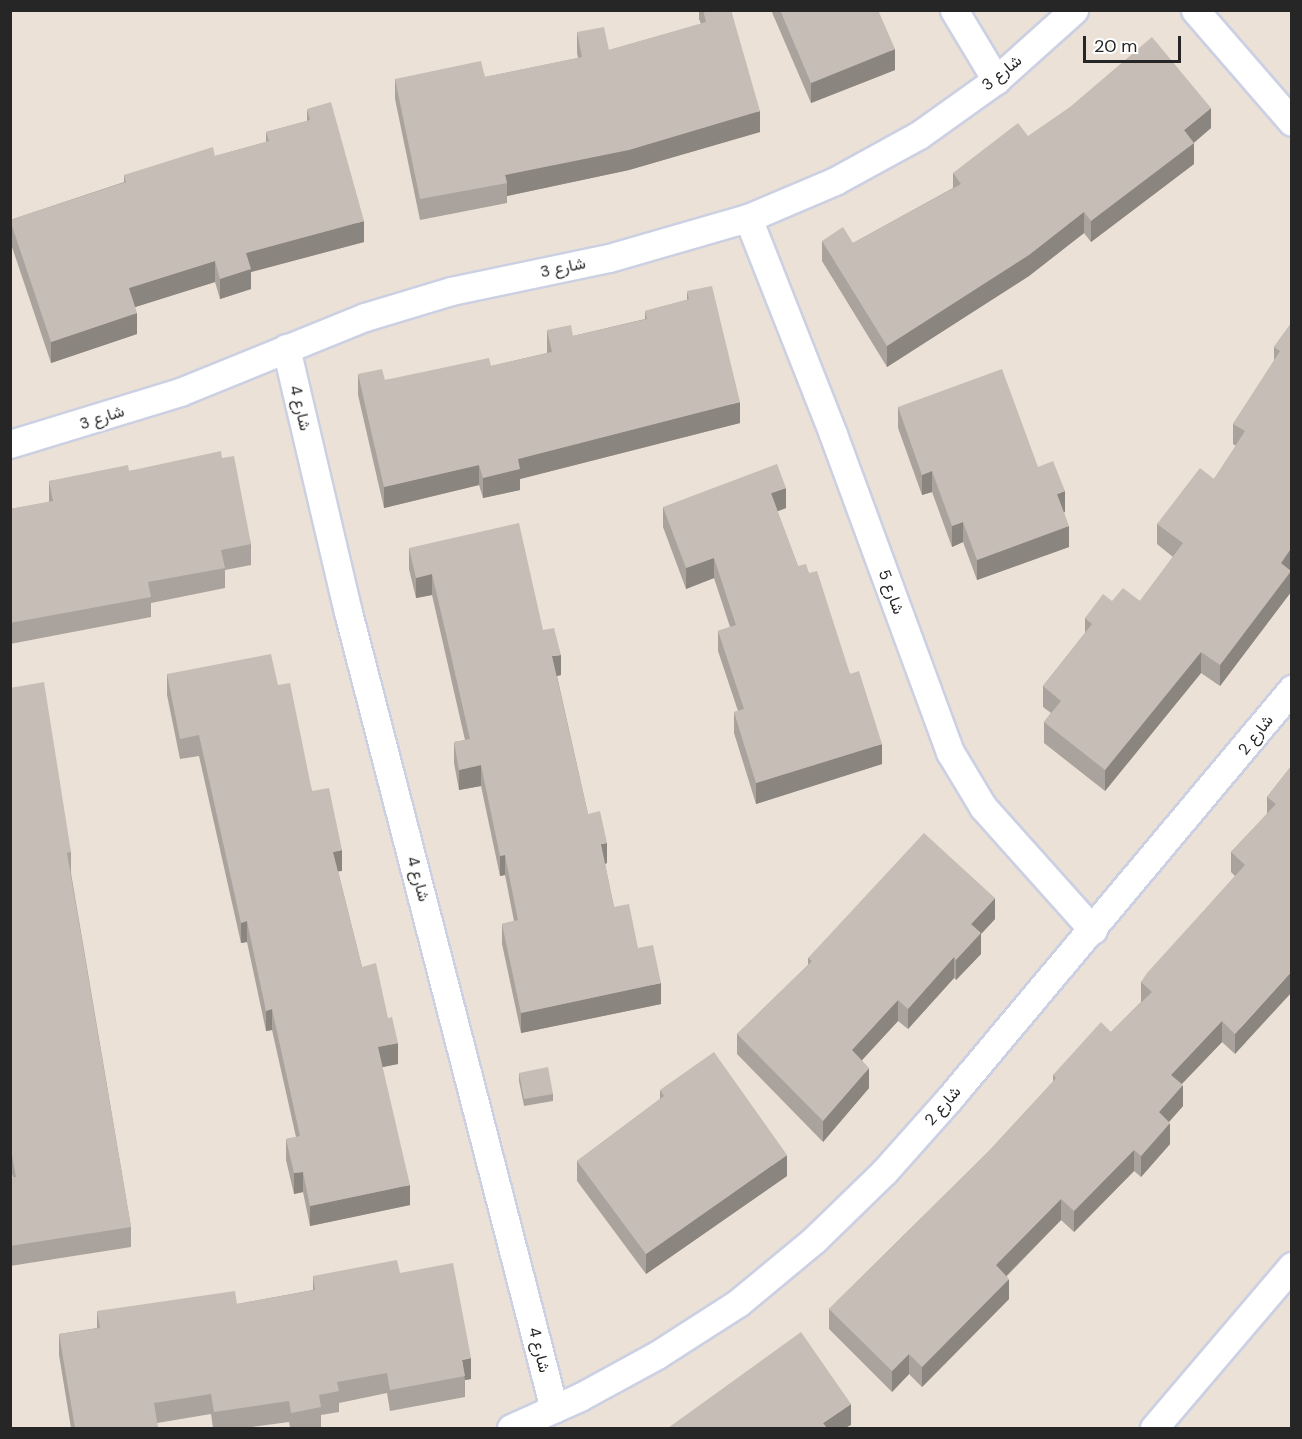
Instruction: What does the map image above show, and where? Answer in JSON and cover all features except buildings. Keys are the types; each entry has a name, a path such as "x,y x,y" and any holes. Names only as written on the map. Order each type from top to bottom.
{"street":[{"path":"954,10 996,80"},
{"name":"شارع 3","path":"10,444 180,392 365,317 451,291 609,258 748,218 835,181 919,135 996,80 1074,10"},
{"path":"1195,10 1292,122"},
{"name":"شارع 5","path":"748,218 833,434 950,752 982,807 1093,930"},
{"name":"شارع 4","path":"286,348 348,612 554,1409"},
{"name":"شارع 2","path":"511,1428 554,1409 657,1354 738,1303 814,1240 884,1172 1093,930 1292,689"},
{"path":"1154,1428 1292,1266"}]}
